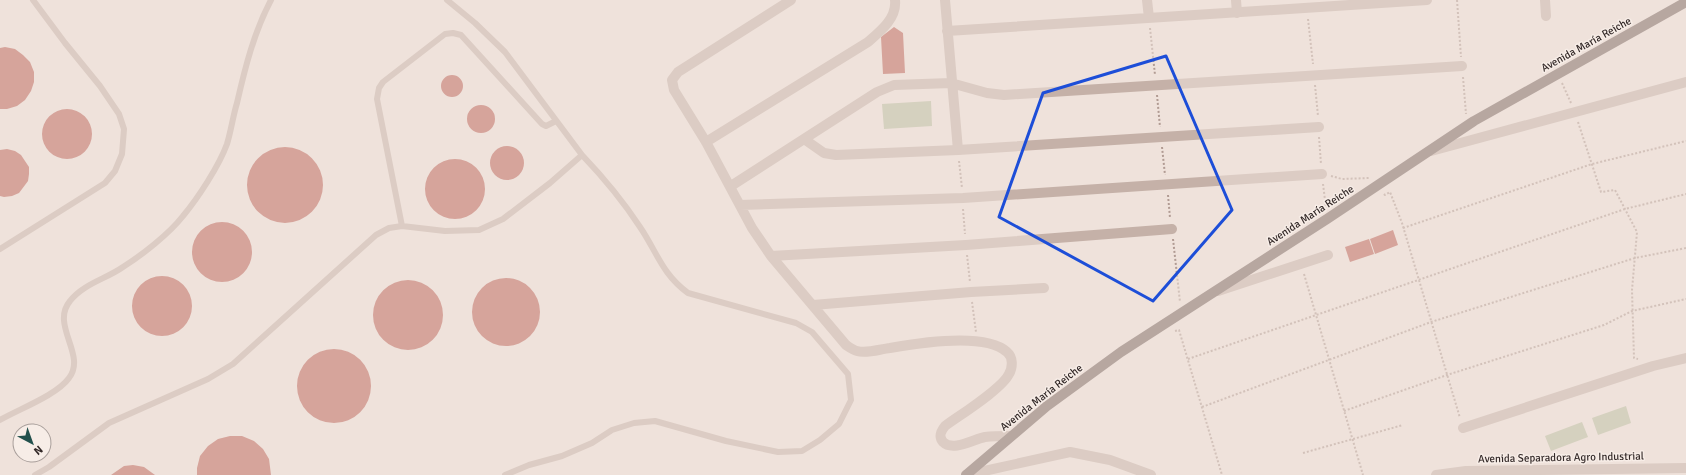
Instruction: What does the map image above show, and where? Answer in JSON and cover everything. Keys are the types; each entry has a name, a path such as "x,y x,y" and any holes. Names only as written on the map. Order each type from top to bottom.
{"main road":[{"name":"Avenida María Reiche","path":"966,475 1011,436 1081,380 1164,324 1327,219 1474,121 1686,2"}],"street":[{"path":"791,0 678,72 672,80 674,90 731,186 752,228 771,256 846,345 856,351 866,352 927,342 977,341 1001,346 1009,353 1012,363 1010,374 999,386 945,426 940,433 940,439 945,444 953,446 986,437 1011,436"},
{"path":"706,142 868,42 888,23 894,13 895,0"},
{"path":"945,0 958,150"},
{"path":"1147,0 1149,18"},
{"path":"1236,0 1237,12"},
{"path":"947,31 1307,8 1360,2 1427,0"},
{"path":"1545,0 1546,16"},
{"path":"731,186 877,92 894,85 951,83 988,93 1004,95 1462,66"},
{"path":"1429,151 1686,82"},
{"path":"804,139 824,153 836,155 958,150 1319,127"},
{"path":"740,205 963,198 1166,183 1322,174"},
{"path":"771,256 966,246 1172,230"},
{"path":"1212,293 1328,256"},
{"path":"813,305 971,292 1044,288"},
{"path":"1463,428 1645,368 1686,358"},
{"path":"966,475 1070,452 1110,460 1151,475"},
{"name":"Avenida Separadora Agro Industrial","path":"1436,475 1466,473 1675,472 1686,468"}],"lane":[{"path":"0,249 105,183 115,171 122,154 124,129 119,114 100,86 32,0"},
{"path":"0,420 59,388 70,377 74,369 74,360 63,320 66,306 70,300 87,286 123,267 151,247 183,216 212,174 226,144 245,69 262,17 272,0"},
{"path":"447,0 476,23 505,52 582,155 602,176 640,227 668,275 678,286 688,294 796,322 812,332 848,374 851,400 839,424 820,440 802,451 778,452 756,448 655,421 634,423 612,430 592,443 562,456 505,475"},
{"path":"402,226 377,94 383,82 445,34 453,33 461,35 542,124 546,126 556,121"},
{"path":"35,475 49,467 109,423 208,379 233,364 376,235 389,228 402,226 445,231 478,230 503,219 550,183 582,155"}],"path":[{"path":"1307,8 1327,219"},
{"path":"1149,18 1181,313"},
{"path":"1557,74 1575,112 1601,192 1615,190 1637,232 1632,290 1634,358 1642,360 1645,368"},
{"path":"1403,228 1592,164 1686,141"},
{"path":"1322,174 1342,179 1367,177 1380,184 1385,195 1390,192 1403,228 1463,428"},
{"path":"1188,359 1625,209 1686,194"},
{"path":"1202,407 1431,322 1635,258 1686,248"},
{"path":"1302,264 1363,475"},
{"path":"1344,411 1447,375 1604,325 1632,311 1686,299"},
{"path":"1164,324 1167,334 1179,330 1222,475"},
{"path":"1303,453 1404,425"}],"highlighted area":[{"path":"1166,56 1232,210 1153,301 999,217 1043,93"}],"green space":[{"path":"931,101 932,126 884,129 882,104"},
{"path":"1626,406 1631,423 1598,435 1592,418"},
{"path":"1582,422 1588,437 1551,451 1545,436"}],"building":[{"path":"894,27 903,33 905,73 883,74 881,37"},
{"path":"5,47 15,49 30,62 34,72 34,82 31,91 25,100 17,106 7,109 0,109 0,48"},
{"path":"448,75 456,75 463,82 463,90 456,97 448,97 441,90 441,82"},
{"path":"481,105 491,109 495,119 491,129 481,133 471,129 467,119 471,109"},
{"path":"62,109 72,109 85,116 92,129 92,139 85,152 72,159 62,159 53,155 46,148 42,139 42,129 46,120 53,113"},
{"path":"507,146 519,151 524,163 519,175 507,180 495,175 490,163 495,151"},
{"path":"285,147 299,150 312,158 320,171 323,185 320,199 312,212 299,220 285,223 271,220 258,212 250,199 247,185 250,171 258,158 271,150"},
{"path":"7,149 15,151 21,155 29,167 29,174 28,181 19,193 4,197 0,196 0,150"},
{"path":"455,159 472,164 480,172 485,189 480,206 472,214 455,219 438,214 430,206 425,189 430,172 438,164"},
{"path":"222,222 239,227 247,235 252,252 247,269 239,277 222,282 205,277 197,269 192,252 197,235 205,227"},
{"path":"1393,230 1398,245 1375,254 1370,239"},
{"path":"1369,239 1374,254 1350,262 1345,247"},
{"path":"162,276 179,281 187,289 192,306 187,323 179,331 162,336 145,331 137,323 132,306 137,289 145,281"},
{"path":"499,278 513,278 525,283 535,293 540,305 540,319 535,331 525,341 513,346 499,346 487,341 477,331 472,319 472,305 477,293 487,283"},
{"path":"401,280 415,280 428,286 437,295 441,301 443,315 441,329 433,340 422,348 415,350 401,350 394,348 383,340 375,329 373,322 373,308 375,301 383,290 394,282"},
{"path":"334,349 355,355 365,365 371,386 365,407 355,417 334,423 313,417 303,407 297,386 303,365 313,355"},
{"path":"230,436 242,436 254,441 263,449 269,459 271,475 197,475 200,456 208,446 218,439"},
{"path":"133,465 144,467 155,475 111,475 124,466"}]}
